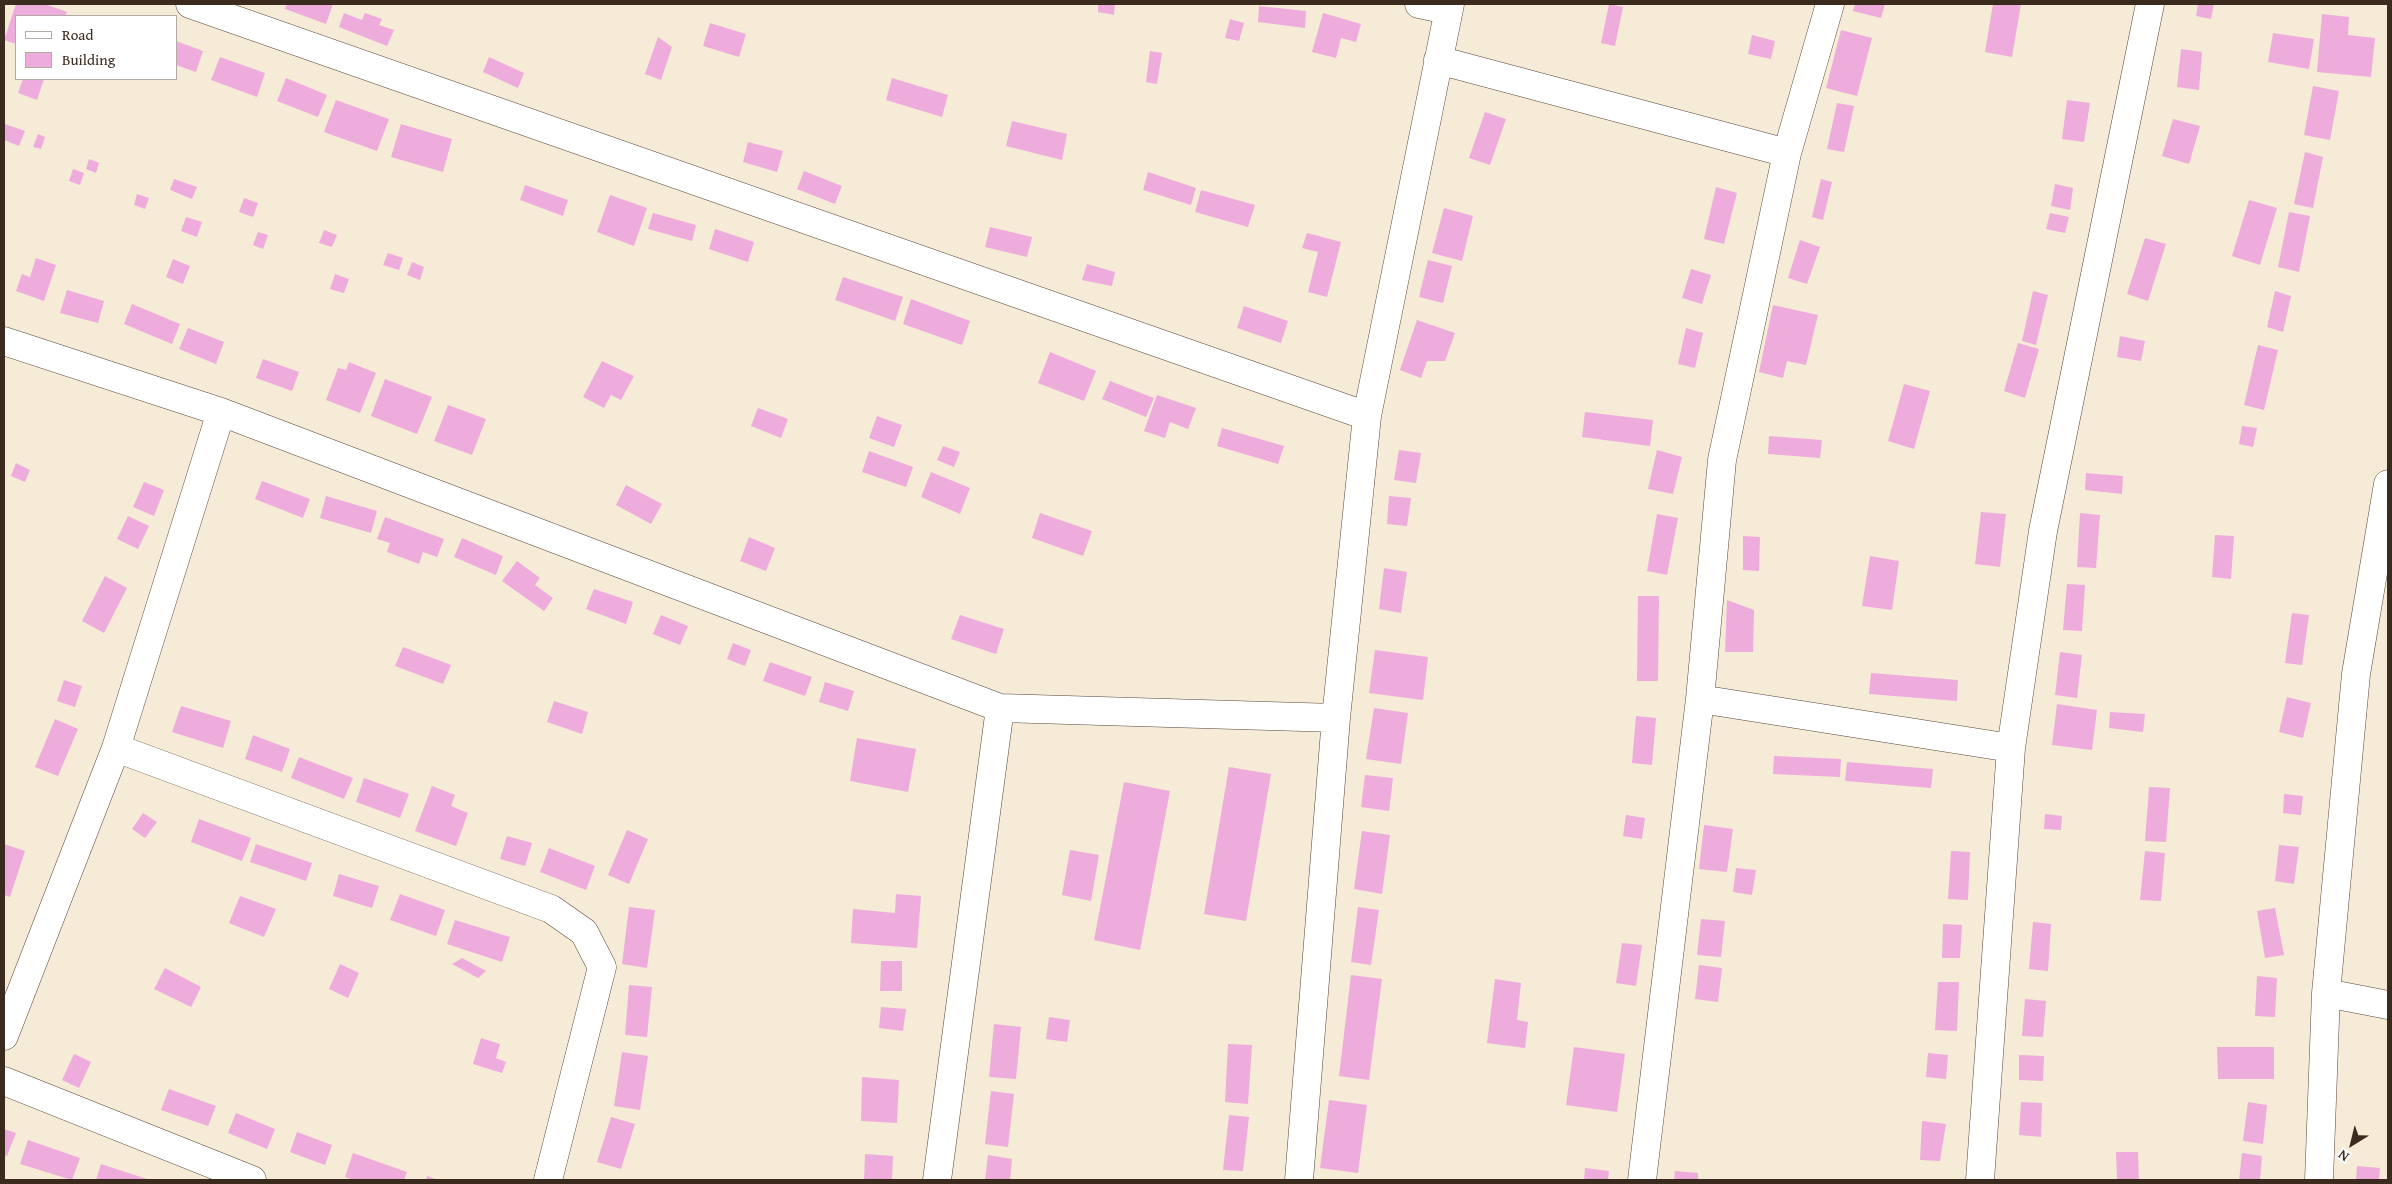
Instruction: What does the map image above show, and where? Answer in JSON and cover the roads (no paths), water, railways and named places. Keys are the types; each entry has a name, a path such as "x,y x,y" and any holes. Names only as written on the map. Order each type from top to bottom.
{"street":[{"path":"190,4 1367,416"},
{"path":"1299,1180 1336,718 1367,416 1449,7 1419,4"},
{"path":"1642,1180 1700,700 1722,460 1787,153 1830,4"},
{"path":"1980,1180 2010,748 2043,531 2150,4"},
{"path":"1438,60 1787,153"},
{"path":"4,341 221,412 1000,708 1336,718"},
{"path":"4,1036 116,748 221,412"},
{"path":"2319,1180 2326,993 2356,674 2388,484"},
{"path":"1700,700 2010,748"},
{"path":"937,1180 1000,708"},
{"path":"116,748 551,909 584,932 602,967 548,1180"},
{"path":"2326,993 2388,1005"},
{"path":"4,1081 252,1180"}]}
